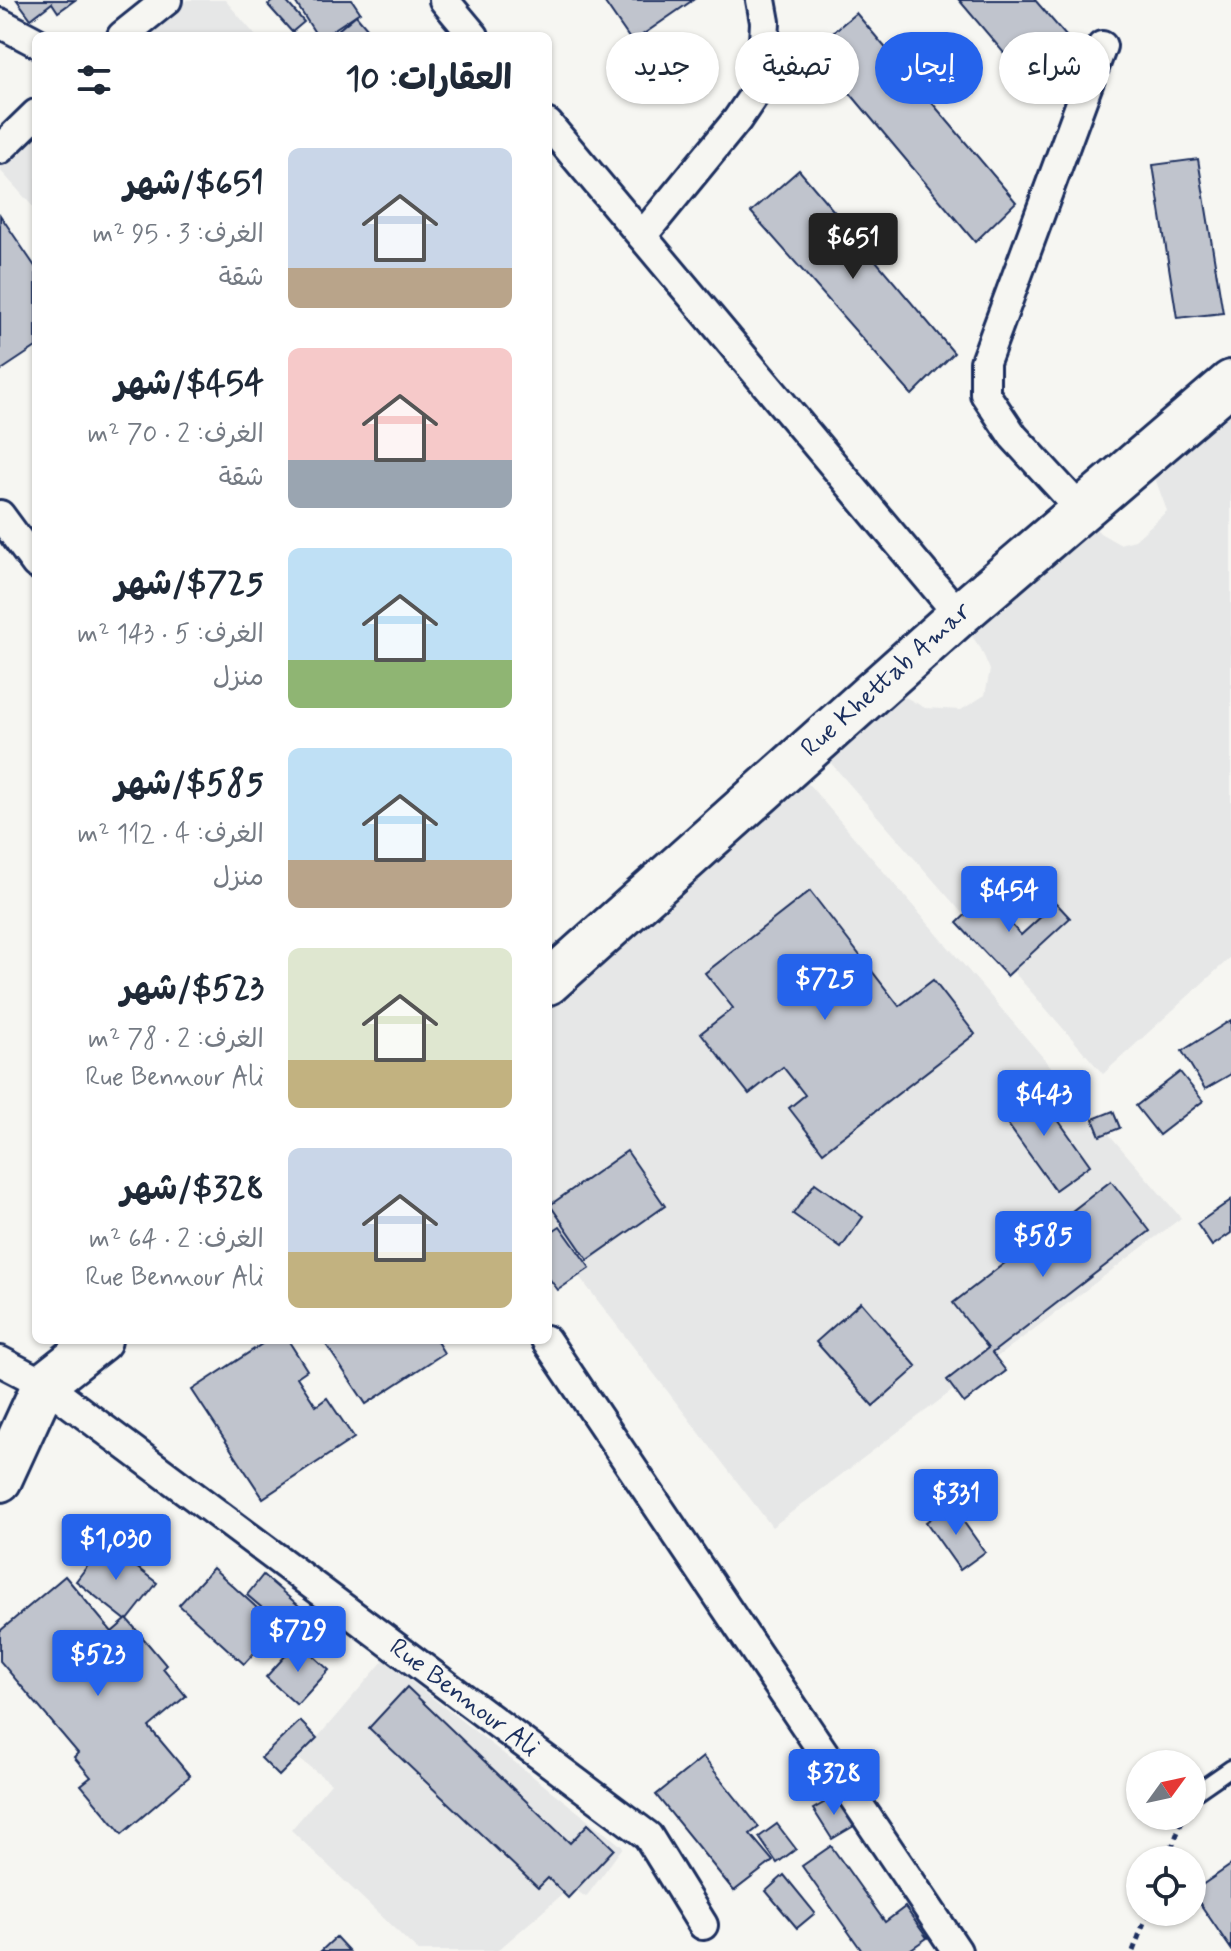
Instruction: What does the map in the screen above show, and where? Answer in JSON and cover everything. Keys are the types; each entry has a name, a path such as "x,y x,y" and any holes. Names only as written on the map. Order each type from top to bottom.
{"main road":[{"name":"Rue Khettab Amar","path":"552,979 959,615 1231,382"},
{"path":"0,1480 44,1384 95,1344"}],"street":[{"path":"127,32 167,0"},
{"path":"444,0 471,32"},
{"path":"642,236 754,95 763,62 765,22 761,0"},
{"path":"0,23 32,40"},
{"path":"1081,104 985,362 985,394 1013,436 1081,510"},
{"path":"0,149 32,118"},
{"path":"552,129 959,615"},
{"path":"0,515 32,559"},
{"path":"549,1344 957,1951"},
{"name":"Rue Bennour Ali","path":"0,1361 44,1384 648,1836 703,1925"}],"lane":[{"path":"1206,1785 1231,1768"}],"path":[{"path":"1133,1951 1143,1926"}],"shaded area":[{"path":"187,0 225,0 253,32 149,32"},
{"path":"32,129 32,206 0,170 0,156"},
{"path":"1231,389 1231,957 1103,1074 823,754 893,690 925,708 961,710 985,695 990,670 981,649 961,621 1083,515 1100,533 1119,544 1135,540 1167,511 1148,459"},
{"path":"798,772 1181,1218 772,1527 552,1241 552,981"},
{"path":"384,1660 623,1847 586,1897 571,1887 497,1951 418,1951 291,1830 331,1783 299,1759"}],"building":[{"path":"17,0 75,0 58,12 52,3 31,19"},
{"path":"274,0 285,0 304,22 292,32 268,5"},
{"path":"294,0 352,0 360,12 330,32 314,32"},
{"path":"603,0 693,0 647,32 625,32"},
{"path":"959,0 1035,0 1063,32 999,32 999,47"},
{"path":"856,13 875,35 875,104 933,104 1016,202 975,242 859,104 859,32 833,32"},
{"path":"356,15 370,32 338,32"},
{"path":"1198,159 1223,313 1177,318 1153,165"},
{"path":"799,170 954,353 912,395 751,212"},
{"path":"0,215 32,262 32,350 0,371"},
{"path":"810,891 899,1006 933,980 975,1034 823,1152 789,1108 805,1095 783,1067 749,1094 701,1033 733,1008 705,973"},
{"path":"985,896 1021,935 1056,903 1070,918 1007,976 957,923"},
{"path":"1231,1020 1231,1074 1205,1089 1182,1051"},
{"path":"1180,1072 1203,1101 1159,1135 1136,1106"},
{"path":"1034,1086 1090,1165 1055,1190 999,1112"},
{"path":"1113,1111 1120,1128 1100,1136 1093,1119"},
{"path":"627,1151 665,1206 588,1260 552,1204"},
{"path":"1111,1181 1150,1231 992,1353 1006,1371 964,1403 947,1380 988,1348 953,1303"},
{"path":"815,1183 863,1217 841,1248 793,1214"},
{"path":"1231,1200 1231,1233 1212,1246 1197,1224"},
{"path":"560,1226 590,1268 558,1290 552,1282 552,1231"},
{"path":"861,1302 917,1367 873,1406 816,1342"},
{"path":"262,1344 291,1344 307,1370 297,1377 316,1406 327,1398 354,1438 263,1498 192,1390"},
{"path":"326,1344 438,1344 444,1353 366,1404"},
{"path":"951,1504 985,1552 960,1570 926,1522"},
{"path":"105,1543 157,1583 127,1621 76,1581"},
{"path":"213,1568 278,1627 244,1664 179,1605"},
{"path":"263,1575 305,1611 288,1630 247,1595"},
{"path":"65,1576 112,1632 127,1619 166,1665 163,1668 186,1696 149,1727 190,1776 122,1834 81,1785 91,1777 74,1757 78,1753 0,1661 0,1631"},
{"path":"298,1642 329,1670 297,1705 266,1677"},
{"path":"407,1687 570,1843 588,1824 614,1849 568,1898 548,1878 538,1888 369,1728"},
{"path":"300,1721 317,1738 279,1776 261,1758"},
{"path":"703,1757 759,1827 750,1834 773,1861 734,1891 656,1795"},
{"path":"836,1796 854,1826 832,1839 813,1809"},
{"path":"777,1824 796,1849 777,1863 759,1837"},
{"path":"831,1846 885,1922 905,1907 927,1938 908,1951 862,1951 802,1866"},
{"path":"1231,1865 1231,1949 1206,1912 1206,1882"},
{"path":"784,1875 815,1913 797,1928 766,1891"},
{"path":"336,1937 349,1951 321,1951"}]}
